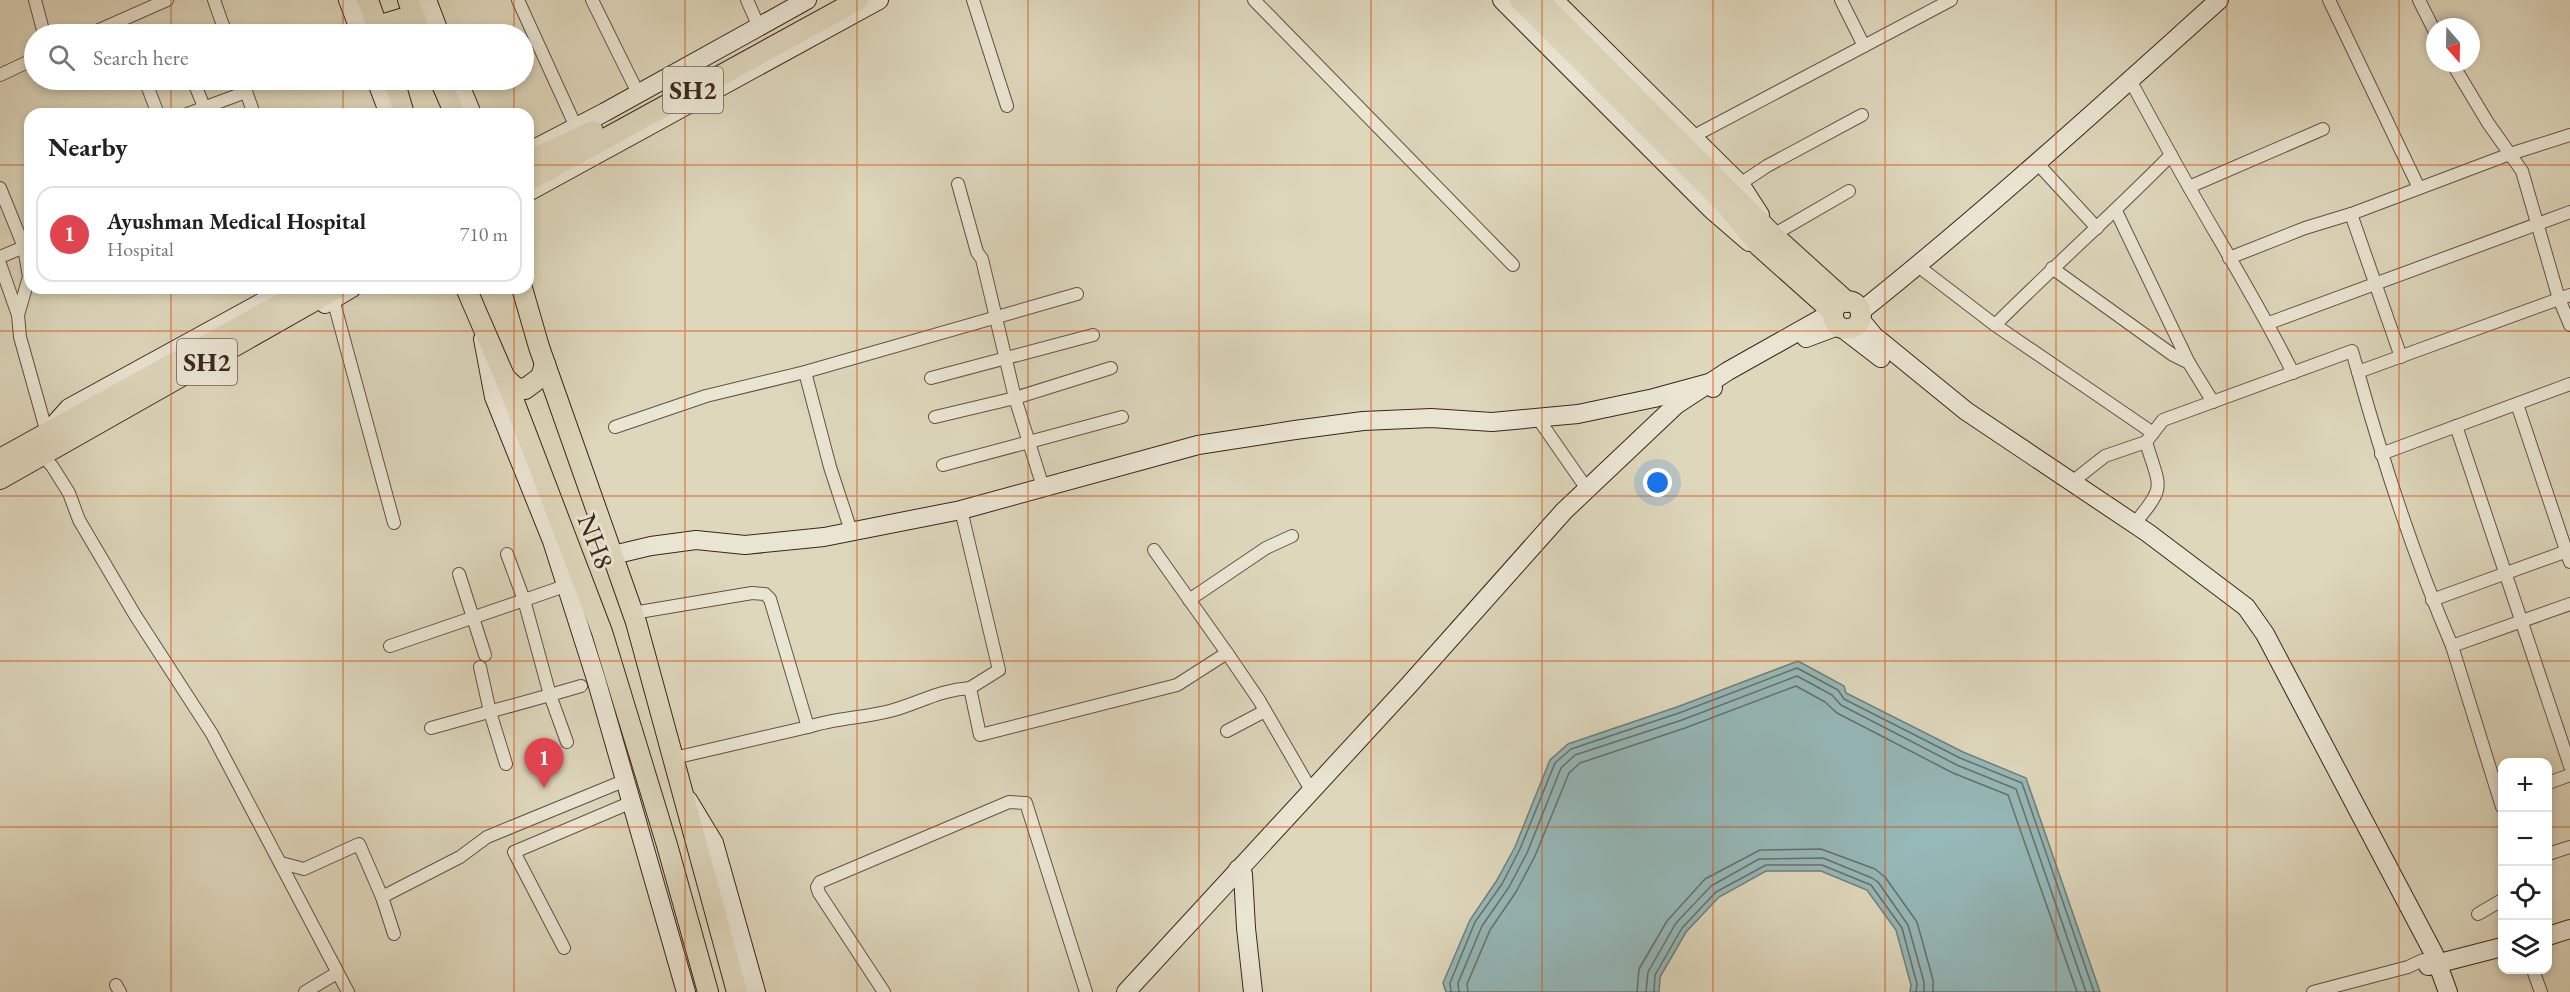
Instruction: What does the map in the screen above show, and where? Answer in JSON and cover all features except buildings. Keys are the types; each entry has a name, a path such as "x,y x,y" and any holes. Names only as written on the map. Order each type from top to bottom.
{"main road":[{"path":"368,0 372,24"},
{"name":"SH2","path":"534,158 591,132 831,0"},
{"name":"SH2","path":"534,178 858,0"},
{"path":"1520,0 1643,114"},
{"path":"1539,0 1643,114 1766,241 1848,315"},
{"path":"386,24 411,8 417,24"},
{"path":"397,90 402,108"},
{"path":"444,90 452,108"},
{"name":"SH2","path":"0,479 72,429 299,294"},
{"name":"SH2","path":"72,429 333,294"},
{"name":"NH8","path":"469,294 505,378 602,633 659,819 708,992"},
{"name":"NH8","path":"524,294 545,364 633,613 737,992"},
{"path":"505,378 516,388 525,389 541,377 545,364"},
{"name":"SH2","path":"0,459 48,445"}],"street":[{"path":"35,0 41,24"},
{"path":"113,24 167,0"},
{"path":"214,0 223,24"},
{"path":"348,0 367,24"},
{"path":"427,0 436,24"},
{"path":"518,0 529,24"},
{"path":"592,0 638,93"},
{"path":"747,0 759,27"},
{"path":"534,149 807,0"},
{"path":"534,189 879,0"},
{"path":"973,0 1007,106"},
{"path":"1254,0 1513,265"},
{"path":"1502,0 1712,210 1746,241 1766,241 1850,191"},
{"path":"1554,0 1740,184 1766,241"},
{"path":"1841,0 1864,46"},
{"path":"1692,137 1951,0"},
{"path":"1848,315 2208,0"},
{"path":"1136,992 1311,790 1564,511 1676,405 1848,315 1918,266 2219,0"},
{"path":"2329,0 2419,188"},
{"path":"2419,0 2428,18"},
{"path":"534,35 576,127"},
{"path":"0,75 24,64"},
{"path":"2458,72 2522,171 2537,223 2564,297 2570,325"},
{"path":"2130,80 2229,258 2269,323 2293,373"},
{"path":"149,90 156,108"},
{"path":"197,90 205,108"},
{"path":"211,108 238,90"},
{"path":"245,90 252,108"},
{"path":"380,90 387,108"},
{"path":"462,90 470,108"},
{"path":"1740,184 1767,166 1862,116"},
{"path":"2189,187 2323,129"},
{"path":"2229,258 2510,154 2570,135"},
{"path":"1995,325 2052,268 2116,211 2171,155"},
{"path":"2037,163 2097,228"},
{"path":"958,184 977,252 982,259 1015,398 1043,487"},
{"path":"0,188 3,204 24,247 0,257"},
{"path":"2116,211 2189,363 2213,402"},
{"path":"2269,323 2570,212"},
{"path":"2351,214 2401,357"},
{"path":"0,264 18,315 20,337 52,466 69,493 79,520 135,615 212,734 348,992"},
{"path":"1918,266 2150,438 2160,481 2156,498 2134,524"},
{"path":"2052,268 2173,355 2189,363"},
{"path":"18,315 24,294"},
{"path":"48,445 69,408 277,294"},
{"path":"48,445 80,445 333,294"},
{"path":"335,294 394,523"},
{"path":"615,427 706,396 805,372 1077,294"},
{"path":"2358,372 2564,297"},
{"path":"1848,315 1966,411 2134,524 2246,608 2265,634 2432,972"},
{"path":"1848,315 1959,420 2141,543 2237,616 2254,640 2432,972 2448,992"},
{"path":"481,323 494,397 552,541 626,780 684,991"},
{"path":"931,378 1093,335"},
{"path":"2072,482 2105,456 2150,438 2163,420 2352,351 2381,454 2432,600 2452,646 2498,790"},
{"path":"935,417 1015,398 1111,368"},
{"path":"805,372 830,467 851,531"},
{"path":"2381,454 2570,384"},
{"path":"612,555 651,546 696,540 745,545 824,537 961,510 1198,445 1295,429 1363,421 1431,418 1492,422 1578,414 1711,386"},
{"path":"1126,992 1414,690 1569,517 1681,411 1711,386"},
{"path":"2432,600 2569,554 2517,404"},
{"path":"943,465 1122,417"},
{"path":"1537,417 1587,489"},
{"path":"2456,426 2570,766"},
{"path":"674,758 808,727 828,720 890,711 948,690 970,688 999,670 961,510"},
{"path":"1189,600 1266,548 1292,536"},
{"path":"1154,550 1265,711 1311,790"},
{"path":"507,554 524,600 550,695 567,742"},
{"path":"459,574 486,655"},
{"path":"390,646 565,586"},
{"path":"633,613 752,592 765,594 770,599 808,727"},
{"path":"2452,646 2570,604"},
{"path":"970,688 980,735 1177,685 1227,653"},
{"path":"480,667 490,712 506,764"},
{"path":"431,728 581,686"},
{"path":"1227,731 1265,711"},
{"path":"2552,781 2570,775"},
{"path":"382,897 460,857 486,837 626,780"},
{"path":"683,792 714,843 756,992"},
{"path":"564,948 514,852 632,802"},
{"path":"884,992 819,893 820,882 1009,802 1026,803 1086,992"},
{"path":"639,825 659,819"},
{"path":"281,863 304,870 359,844 382,897 394,934"},
{"path":"2552,853 2570,848"},
{"path":"1241,872 1253,992"},
{"path":"2478,914 2498,902"},
{"path":"2552,934 2570,929"},
{"path":"2552,944 2570,939"},
{"path":"2432,972 2498,948"},
{"path":"2313,992 2408,967 2432,972 2498,958"},
{"path":"305,992 338,973"},
{"path":"2535,974 2541,992"}],"water":[{"path":"1798,661 1844,686 1846,693 1963,752 2026,778 2100,992 1910,992 1911,985 1896,930 1867,890 1821,871 1766,871 1719,897 1686,932 1660,977 1659,992 1446,992 1443,983 1470,920 1497,880 1515,847 1550,760 1568,744 1677,707"}],"place":[{"name":"Ayushman Medical Hospital","path":"544,788"}]}
